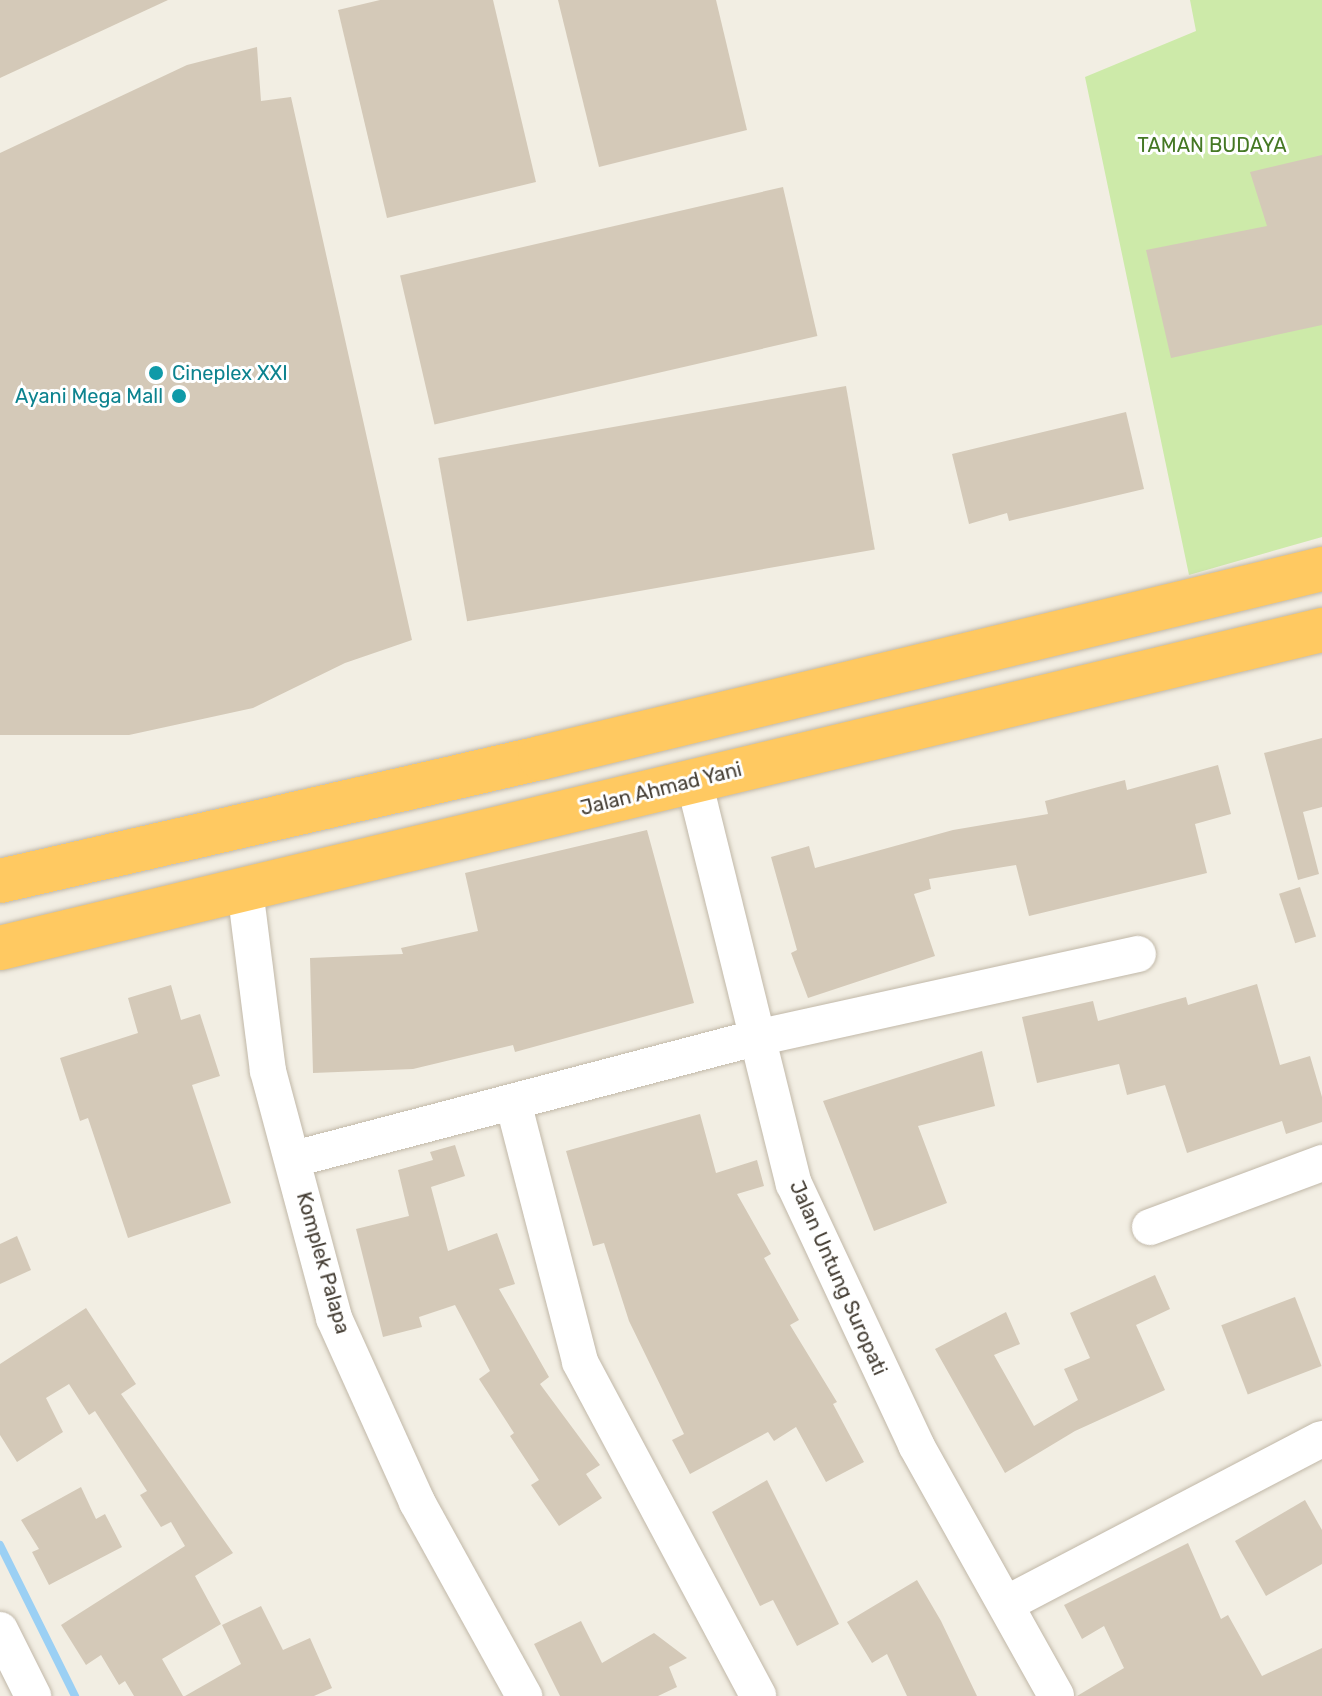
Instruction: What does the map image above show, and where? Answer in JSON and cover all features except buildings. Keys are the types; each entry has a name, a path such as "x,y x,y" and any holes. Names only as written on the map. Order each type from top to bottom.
{"highway":[{"path":"0,881 540,758 1322,569"},
{"name":"Jalan Ahmad Yani","path":"0,948 1322,630"}],"street":[{"name":"Jalan Untung Suropati","path":"694,781 782,1146 822,1253 916,1445 1056,1696"},
{"name":"Komplek Palapa","path":"245,889 268,1071 294,1159 334,1318 417,1502 518,1694"},
{"path":"294,1159 756,1038 1138,954"},
{"path":"513,1102 580,1362 758,1696"},
{"path":"1150,1227 1322,1163"},
{"path":"1006,1604 1322,1439"},
{"path":"0,1630 26,1694"}],"green space":[{"name":"TAMAN BUDAYA","path":"1190,0 1322,0 1322,537 1189,575 1085,77 1196,31"}],"waterway":[{"path":"0,1545 75,1696"}],"place":[{"name":"Cineplex XXI","path":"156,373"},
{"name":"Ayani Mega Mall","path":"179,396"}]}
